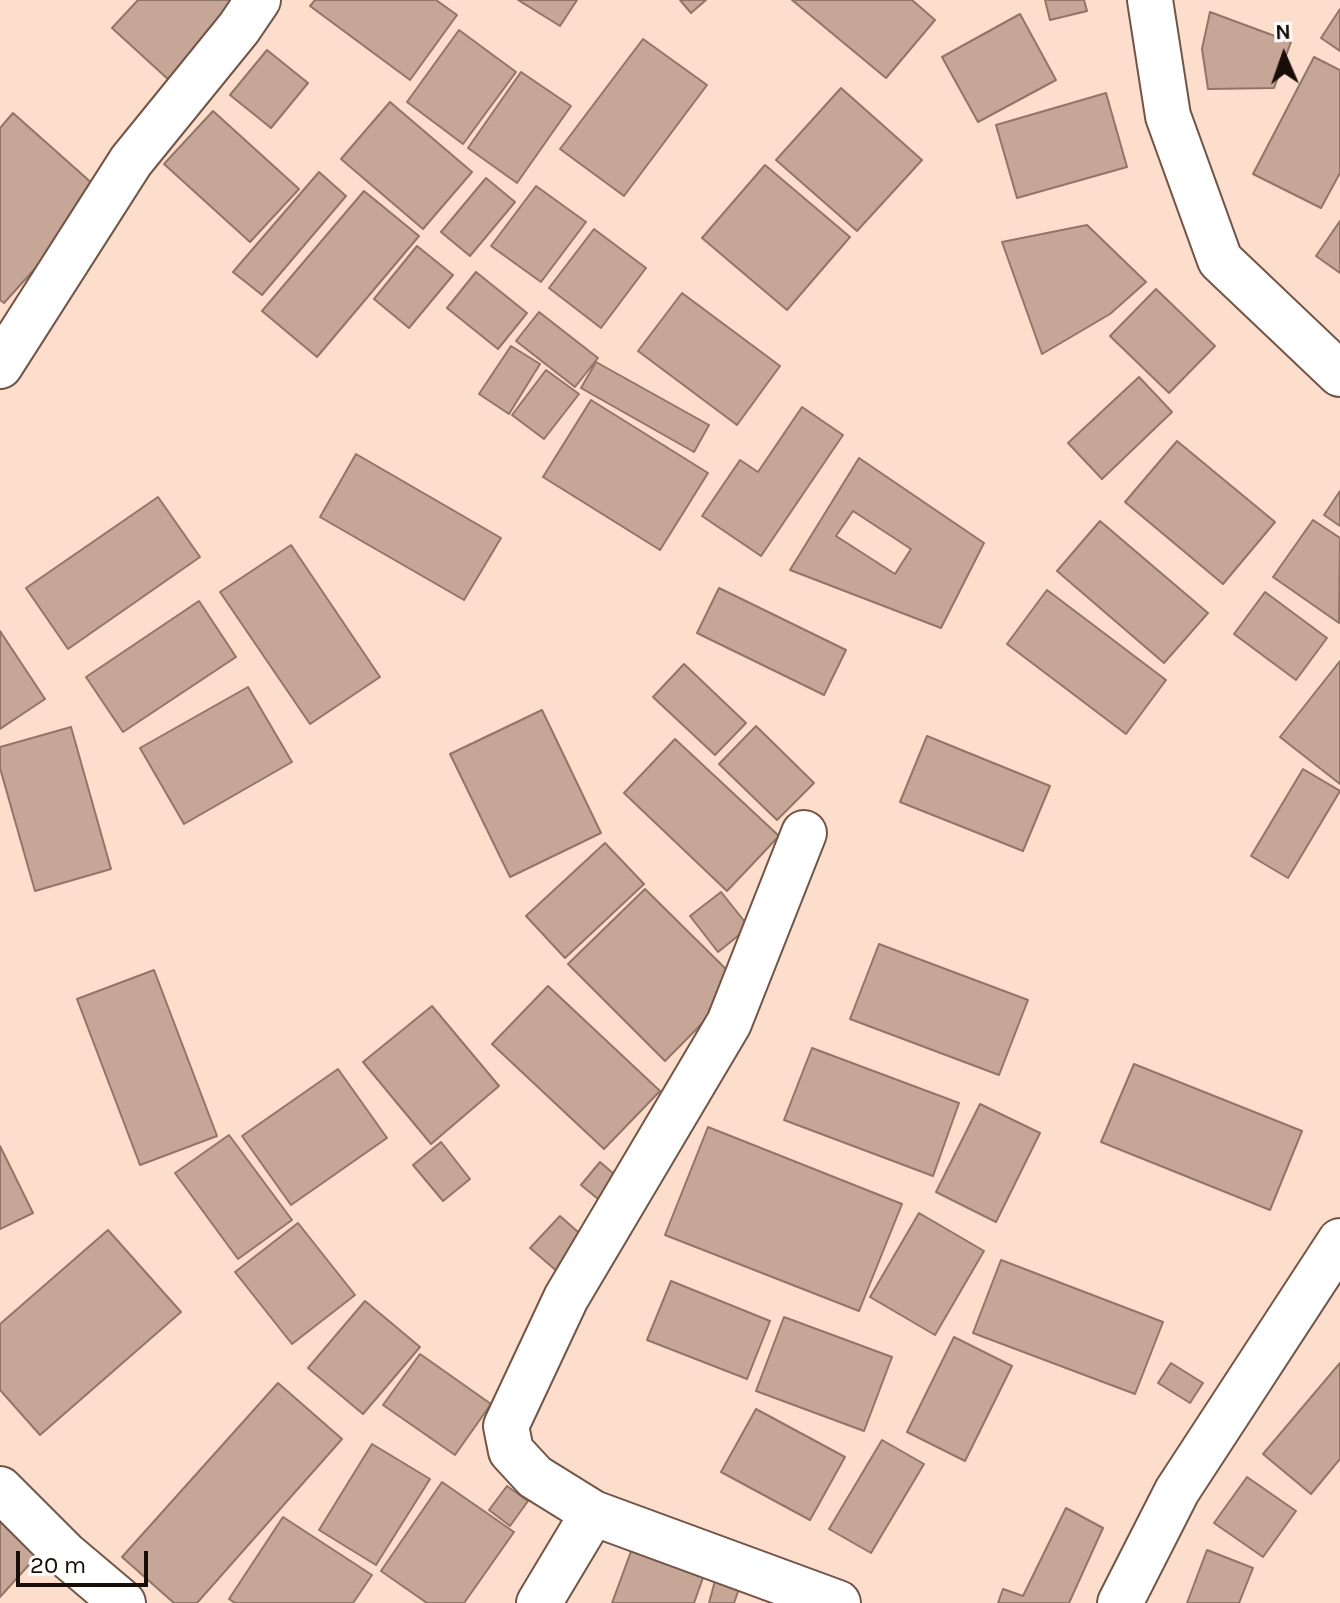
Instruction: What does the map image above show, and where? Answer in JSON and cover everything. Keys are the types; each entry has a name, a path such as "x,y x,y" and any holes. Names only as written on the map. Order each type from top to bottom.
{"street":[{"path":"0,366 131,161 239,28 258,0"},
{"path":"1150,0 1168,116 1220,260 1340,374"},
{"path":"804,833 729,1023 566,1298 506,1426 511,1451 535,1477 593,1513 838,1603"},
{"path":"1120,1603 1177,1491 1339,1245"},
{"path":"0,1489 65,1554 123,1603"},
{"path":"539,1603 593,1513"}],"building":[{"path":"138,0 245,0 170,81 112,28"},
{"path":"315,0 436,0 457,15 410,80 310,6"},
{"path":"518,0 577,0 560,26"},
{"path":"680,0 706,0 691,13"},
{"path":"792,0 912,0 935,20 886,78"},
{"path":"1045,0 1084,0 1087,11 1050,20"},
{"path":"1340,9 1340,51 1321,38"},
{"path":"1210,12 1291,42 1274,88 1208,89 1202,49"},
{"path":"1020,14 1056,80 978,122 942,57"},
{"path":"459,30 516,72 463,144 407,102"},
{"path":"643,39 707,85 624,196 560,149"},
{"path":"267,50 308,83 271,128 230,95"},
{"path":"1314,57 1340,70 1340,173 1321,208 1253,174"},
{"path":"521,72 571,106 517,183 468,148"},
{"path":"841,88 922,160 857,231 776,160"},
{"path":"1106,93 1127,167 1017,198 996,125"},
{"path":"390,102 472,172 423,229 341,159"},
{"path":"213,111 299,189 250,242 164,164"},
{"path":"13,113 103,193 4,303 0,300 0,128"},
{"path":"765,165 850,237 787,310 702,238"},
{"path":"319,172 346,196 262,295 233,272"},
{"path":"486,178 515,202 470,256 441,232"},
{"path":"536,186 586,222 541,282 491,246"},
{"path":"364,191 419,236 317,357 262,311"},
{"path":"1340,221 1340,273 1316,256"},
{"path":"1087,225 1146,282 1110,314 1042,354 1002,242"},
{"path":"594,229 646,268 601,328 549,288"},
{"path":"417,246 453,275 409,328 374,299"},
{"path":"476,272 527,313 498,349 447,308"},
{"path":"1156,289 1215,346 1169,393 1110,336"},
{"path":"682,293 780,366 737,425 638,351"},
{"path":"539,312 598,358 575,387 516,341"},
{"path":"511,346 540,364 509,414 479,394"},
{"path":"596,362 709,425 694,452 581,388"},
{"path":"546,370 579,394 544,439 512,415"},
{"path":"1139,377 1172,412 1102,479 1068,443"},
{"path":"591,400 708,473 660,550 543,477"},
{"path":"802,407 843,435 761,556 702,516 740,460 758,472"},
{"path":"1177,441 1275,522 1223,584 1125,502"},
{"path":"356,454 501,538 464,600 320,517"},
{"path":"859,458 984,543 941,628 790,570","holes":["853,511 911,549 895,574 836,536"]},
{"path":"1340,491 1340,526 1324,515"},
{"path":"158,497 200,557 68,649 26,588"},
{"path":"1313,520 1340,538 1339,623 1273,577"},
{"path":"1100,521 1208,613 1164,663 1057,571"},
{"path":"291,545 380,677 310,724 220,592"},
{"path":"719,588 846,650 824,695 697,633"},
{"path":"1047,590 1166,680 1126,734 1007,644"},
{"path":"1265,592 1327,638 1296,680 1234,634"},
{"path":"199,601 236,657 123,732 86,677"},
{"path":"0,631 45,699 0,729"},
{"path":"1340,661 1340,784 1280,737"},
{"path":"684,664 746,723 715,755 653,697"},
{"path":"248,687 292,762 184,824 140,748"},
{"path":"542,710 601,833 510,877 450,754"},
{"path":"756,726 814,783 777,820 719,764"},
{"path":"71,727 111,869 35,891 0,768 0,747"},
{"path":"927,736 1050,786 1023,851 900,802"},
{"path":"675,739 779,836 727,891 624,793"},
{"path":"1303,769 1340,791 1288,878 1251,856"},
{"path":"605,843 644,884 565,958 526,916"},
{"path":"645,889 741,984 665,1061 568,964"},
{"path":"721,892 749,927 718,952 690,916"},
{"path":"879,944 1028,1000 999,1075 850,1019"},
{"path":"154,970 217,1136 140,1165 77,999"},
{"path":"548,986 660,1091 604,1149 492,1044"},
{"path":"432,1006 499,1086 431,1144 363,1062"},
{"path":"812,1048 959,1103 933,1176 784,1120"},
{"path":"1134,1064 1302,1131 1270,1210 1101,1142"},
{"path":"338,1069 387,1138 291,1205 242,1136"},
{"path":"980,1104 1040,1133 996,1222 936,1192"},
{"path":"708,1127 902,1204 859,1311 665,1235"},
{"path":"229,1135 292,1220 238,1259 175,1173"},
{"path":"441,1142 470,1179 443,1201 413,1165"},
{"path":"0,1146 33,1213 0,1229"},
{"path":"600,1162 628,1186 609,1208 581,1185"},
{"path":"919,1213 984,1251 935,1335 870,1297"},
{"path":"560,1216 595,1247 566,1279 530,1248"},
{"path":"298,1223 355,1295 292,1344 235,1272"},
{"path":"108,1230 181,1312 40,1435 0,1390 0,1324"},
{"path":"1001,1260 1163,1322 1135,1394 973,1333"},
{"path":"671,1281 770,1321 747,1379 647,1340"},
{"path":"365,1301 420,1347 363,1414 308,1368"},
{"path":"784,1317 892,1357 864,1431 756,1391"},
{"path":"954,1337 1012,1366 965,1461 907,1432"},
{"path":"420,1354 491,1404 455,1455 383,1405"},
{"path":"1171,1363 1203,1383 1190,1403 1158,1383"},
{"path":"1340,1363 1340,1459 1311,1494 1263,1454"},
{"path":"278,1383 342,1439 197,1603 174,1603 122,1557"},
{"path":"756,1409 845,1457 810,1520 721,1472"},
{"path":"882,1440 924,1464 871,1553 829,1529"},
{"path":"372,1444 430,1479 376,1565 319,1530"},
{"path":"1247,1477 1296,1511 1263,1557 1214,1523"},
{"path":"442,1482 514,1532 464,1603 427,1603 381,1571"},
{"path":"507,1486 528,1501 510,1526 489,1510"},
{"path":"1066,1508 1103,1528 1069,1603 998,1603 1003,1589 1023,1596"},
{"path":"0,1510 44,1548 0,1597"},
{"path":"283,1517 372,1575 353,1603 235,1603 229,1599"},
{"path":"633,1546 705,1572 694,1603 612,1603"},
{"path":"1207,1550 1253,1568 1239,1603 1187,1603"},
{"path":"716,1577 741,1583 734,1603 709,1603"}]}
